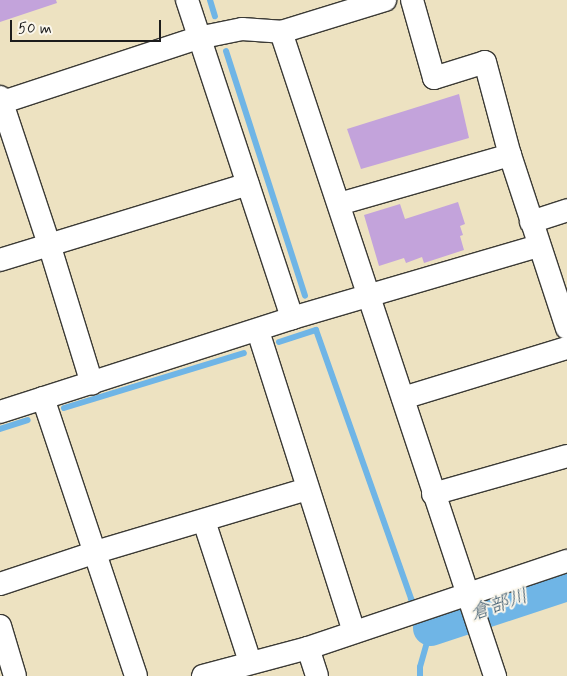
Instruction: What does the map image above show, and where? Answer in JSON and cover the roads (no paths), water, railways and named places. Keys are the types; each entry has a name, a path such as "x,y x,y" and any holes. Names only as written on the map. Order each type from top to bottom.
{"street":[{"path":"186,0 292,318"},
{"path":"92,384 49,244 1,100 198,38 242,30 281,32 385,0"},
{"path":"412,0 434,78 485,62 510,155 538,246 567,328"},
{"path":"281,32 495,676"},
{"path":"339,204 510,155"},
{"path":"0,260 248,184"},
{"path":"531,222 567,210"},
{"path":"0,412 258,331 292,318 538,246"},
{"path":"258,331 307,490 354,632"},
{"path":"403,398 567,348"},
{"path":"43,398 136,676"},
{"path":"433,494 567,456"},
{"path":"0,584 96,552 307,490"},
{"path":"204,521 250,662"},
{"path":"203,676 308,648 415,611 469,597 567,561"},
{"path":"0,626 15,676"},
{"path":"308,648 317,676"}],"waterway":[{"path":"210,0 215,16"},
{"path":"226,51 305,296"},
{"path":"279,342 316,330 411,599 416,606"},
{"path":"64,408 244,353"},
{"path":"0,429 28,420"},
{"name":"倉部川","path":"431,628 567,583"},
{"path":"420,676 420,667 431,628 422,615"}]}
